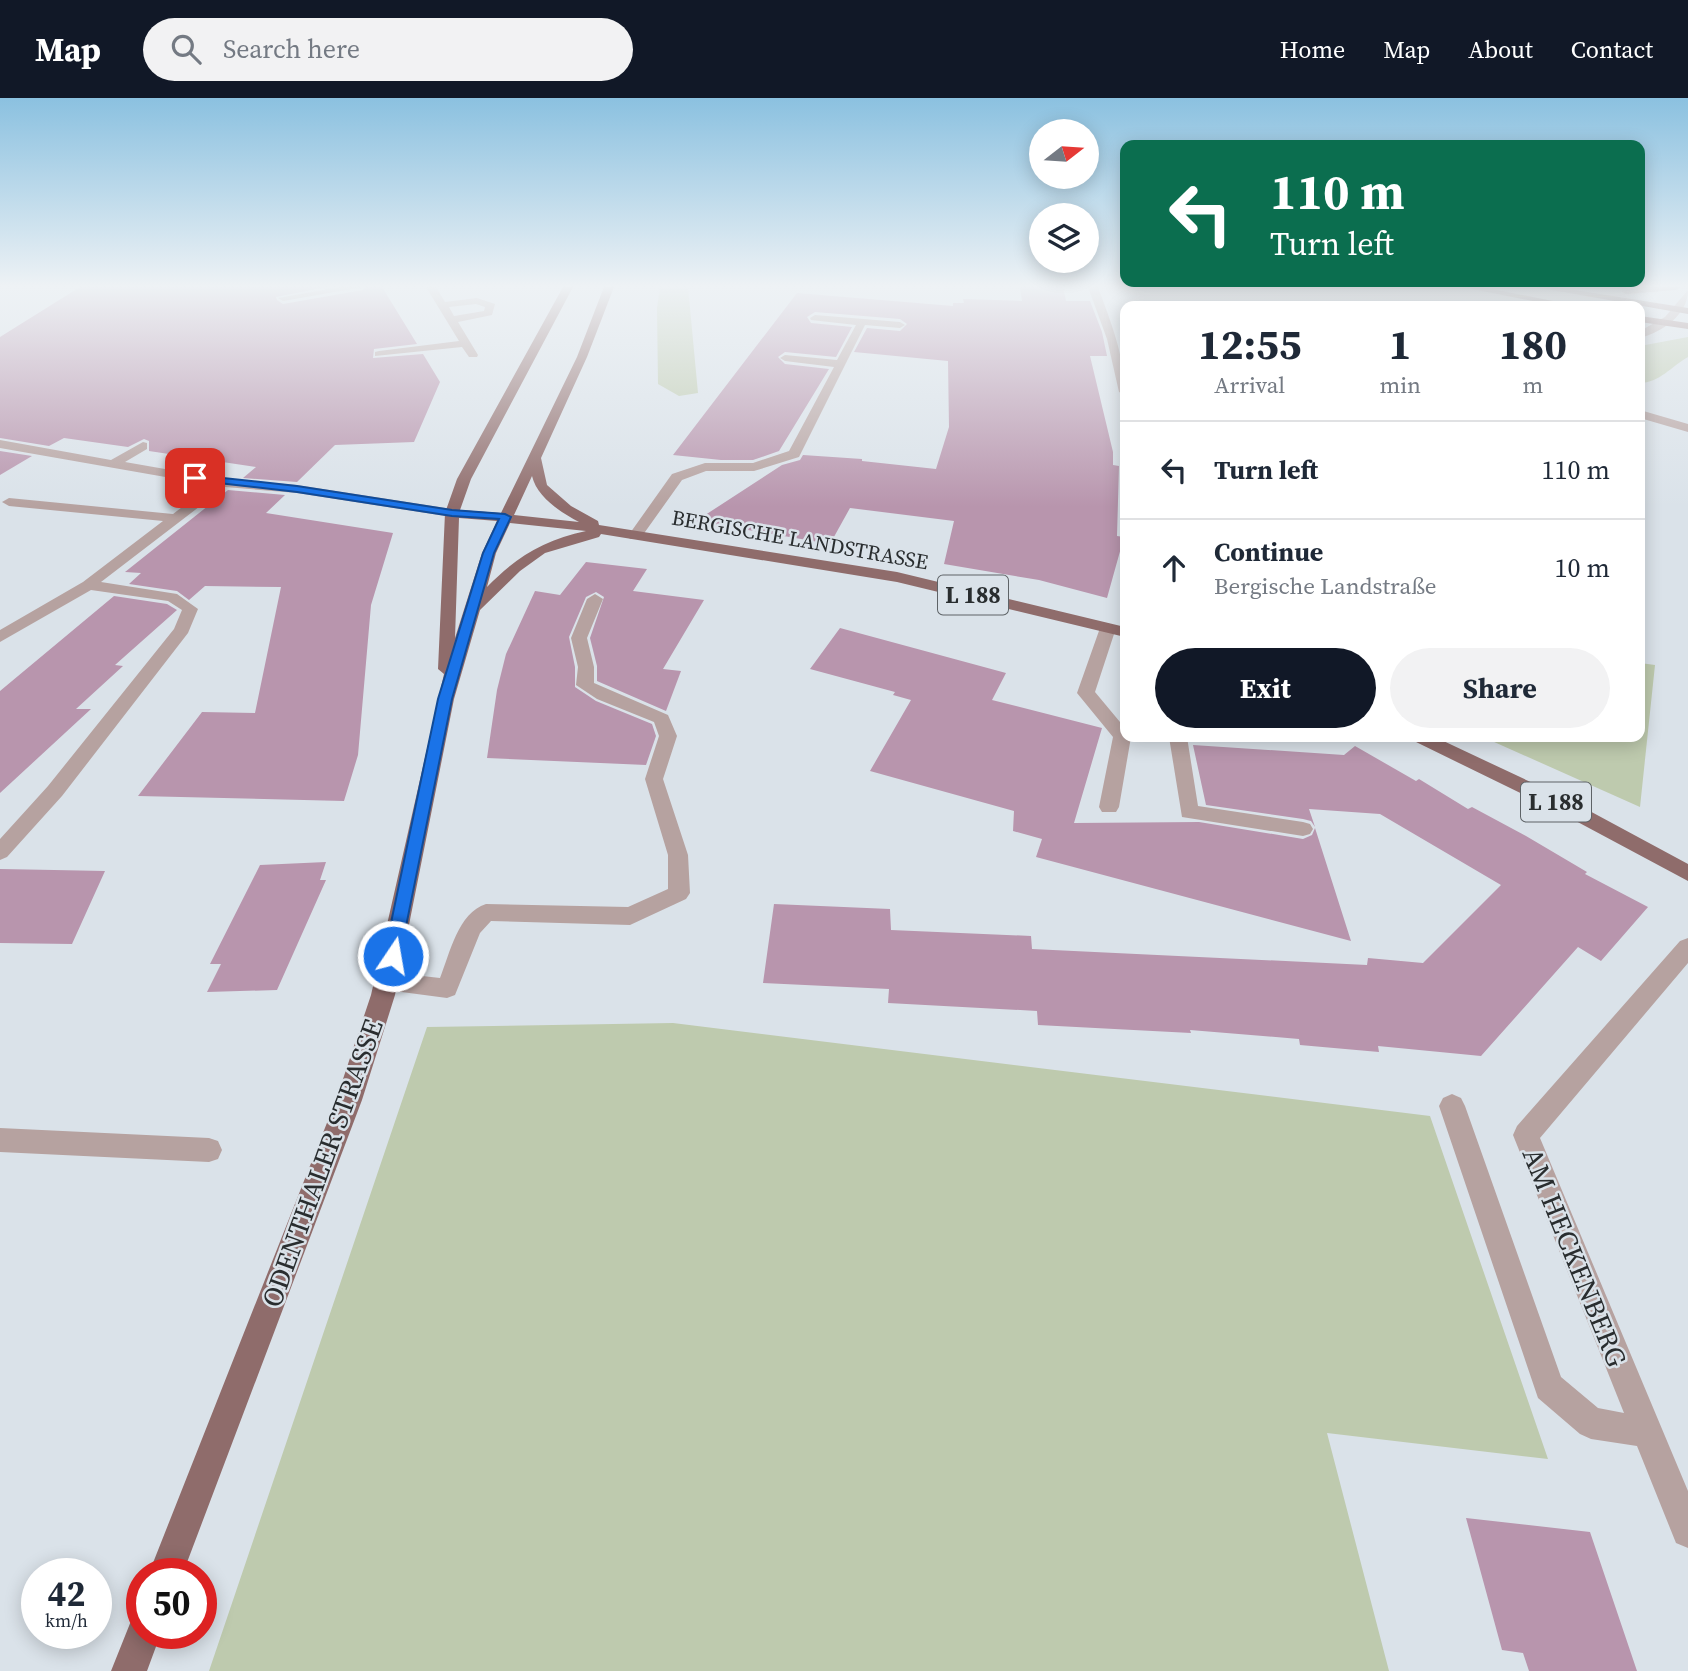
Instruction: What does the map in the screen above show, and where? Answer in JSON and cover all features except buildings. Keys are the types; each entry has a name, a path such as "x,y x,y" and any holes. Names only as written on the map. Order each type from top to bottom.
{"main road":[{"name":"ODENTHALER STRASSE","path":"445,699 452,513 464,479 528,360"},
{"name":"ODENTHALER STRASSE","path":"172,1558 349,1100 387,982 445,699 489,553 580,360"},
{"path":"534,459 541,486 566,509 606,532"},
{"name":"L 188","path":"452,513 505,517"},
{"name":"BERGISCHE LANDSTRASSE","path":"505,517 897,577 1117,630"},
{"path":"474,608 534,551 570,538 606,532"},
{"name":"L 188","path":"1430,742 1566,807 1688,873"},
{"path":"129,1671 137,1649"}],"street":[{"path":"807,360 841,364"},
{"path":"635,536 677,477 705,467 754,467 794,454 843,360"},
{"path":"1645,415 1688,428"},
{"path":"0,444 222,483 297,489 452,513"},
{"path":"115,464 143,446"},
{"path":"0,637 88,585 222,483"},
{"path":"9,502 173,519"},
{"path":"0,852 55,791 182,630 190,609 172,597 88,585"},
{"path":"387,982 447,988 471,928 486,912 630,916 679,893 678,855 654,779 668,736 662,719 641,708 603,696 585,685 586,667 579,638 595,599"},
{"path":"1117,630 1086,693 1120,734"},
{"path":"1109,807 1121,742"},
{"path":"1179,742 1189,812 1303,829"},
{"name":"AM HECKENBERG","path":"1688,947 1526,1135 1688,1531"},
{"path":"1452,1106 1549,1387 1591,1423 1647,1432"},
{"path":"0,1140 209,1150"}],"green space":[{"path":"658,360 695,360 698,393 679,396 658,384"},
{"path":"1645,360 1683,360 1659,377 1647,382"},
{"path":"1645,664 1655,665 1640,807 1494,742 1645,742"},
{"path":"673,1023 1430,1116 1548,1459 1327,1433 1389,1671 209,1671 427,1027"}],"route":[{"path":"195,478 297,489 452,513 505,517 489,553 445,699 393,956"}]}
